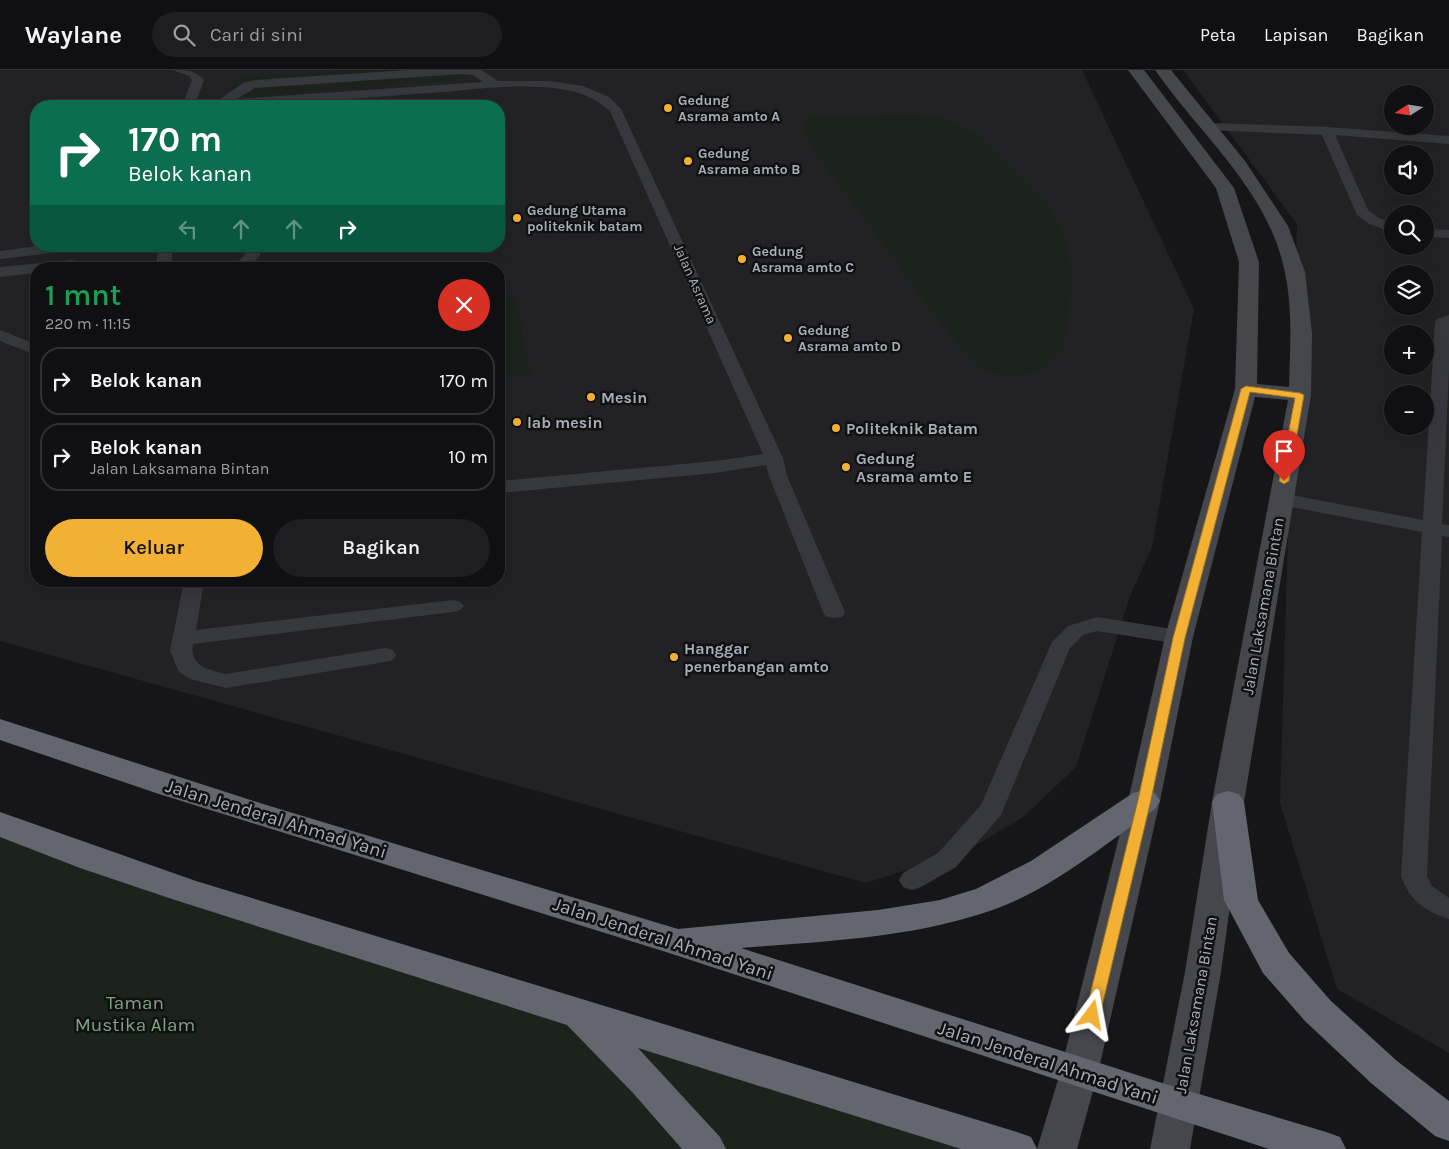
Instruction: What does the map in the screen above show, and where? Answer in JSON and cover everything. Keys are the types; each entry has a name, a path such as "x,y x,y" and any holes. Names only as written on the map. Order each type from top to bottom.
{"highway":[{"name":"Jalan Jenderal Ahmad Yani","path":"0,729 102,766 675,941 1179,1106 1326,1149"},
{"path":"675,941 878,923 940,912 988,898 1043,870 1144,800"},
{"path":"1228,802 1231,841 1241,900 1276,963 1318,1011 1384,1072 1449,1124"},
{"path":"0,824 76,854 577,1014 1017,1149"},
{"path":"577,1014 622,1055 706,1149"}],"main road":[{"path":"1057,1149 1079,1073 1144,800 1179,638 1246,389 1249,262 1225,188 1136,70"},
{"name":"Jalan Laksamana Bintan","path":"1163,70 1210,127 1254,186 1281,228 1289,252 1299,296 1300,395 1228,802 1203,972 1170,1149"},
{"path":"1246,389 1300,395"}],"lane":[{"path":"179,70 193,74 198,80 190,100"},
{"path":"228,100 247,86 265,83 462,70 476,72 494,84"},
{"name":"Jalan Asrama","path":"299,100 494,84 532,84 562,87 598,95 615,108 774,458 778,476 834,612"},
{"path":"1210,127 1327,131 1449,140"},
{"path":"1327,131 1362,212 1374,221 1384,225"},
{"path":"1434,233 1449,234"},
{"path":"0,255 30,252"},
{"path":"246,262 253,255 253,252"},
{"path":"0,272 30,270"},
{"path":"1449,320 1443,322 1441,529 1414,876 1423,894 1429,900 1449,909"},
{"path":"0,335 30,348"},
{"path":"505,486 715,467 774,458"},
{"path":"1281,499 1441,529"},
{"path":"193,587 181,651 187,667 198,674 226,681 385,655"},
{"path":"184,638 454,606"},
{"path":"912,880 947,860 992,809 1060,647 1071,632 1083,626 1096,624 1179,638"}],"shaded area":[{"name":"Politeknik Batam","path":"0,70 1082,70 1194,309 1152,547 1130,596 1076,767 1022,818 966,851 866,883 0,641"},
{"path":"1183,70 1449,70 1449,1053 1337,989 1280,803 1297,224"}],"green space":[{"path":"348,70 457,70 457,80 232,97 235,78"},
{"path":"914,114 954,122 979,137 1038,194 1060,224 1068,245 1070,259 1067,328 1061,351 1055,359 1039,370 1019,375 999,375 990,372 978,364 962,348 926,303 802,131 802,125 812,117"},
{"path":"515,297 531,374 505,376 505,298"},
{"name":"Taman Mustika Alam","path":"0,824 1017,1149 0,1149"}],"place":[{"name":"Gedung Asrama amto A","path":"668,108"},
{"name":"Gedung Asrama amto B","path":"688,161"},
{"name":"Gedung Utama politeknik batam","path":"517,218"},
{"name":"Gedung Asrama amto C","path":"742,259"},
{"name":"Gedung Asrama amto D","path":"788,338"},
{"name":"Mesin","path":"591,397"},
{"name":"lab mesin","path":"517,422"},
{"name":"Politeknik Batam","path":"836,428"},
{"name":"Gedung Asrama amto E","path":"846,467"},
{"name":"Hanggar penerbangan amto","path":"674,657"}],"route":[{"path":"1092,1015 1144,800 1179,638 1246,389 1300,395 1284,481"}]}
